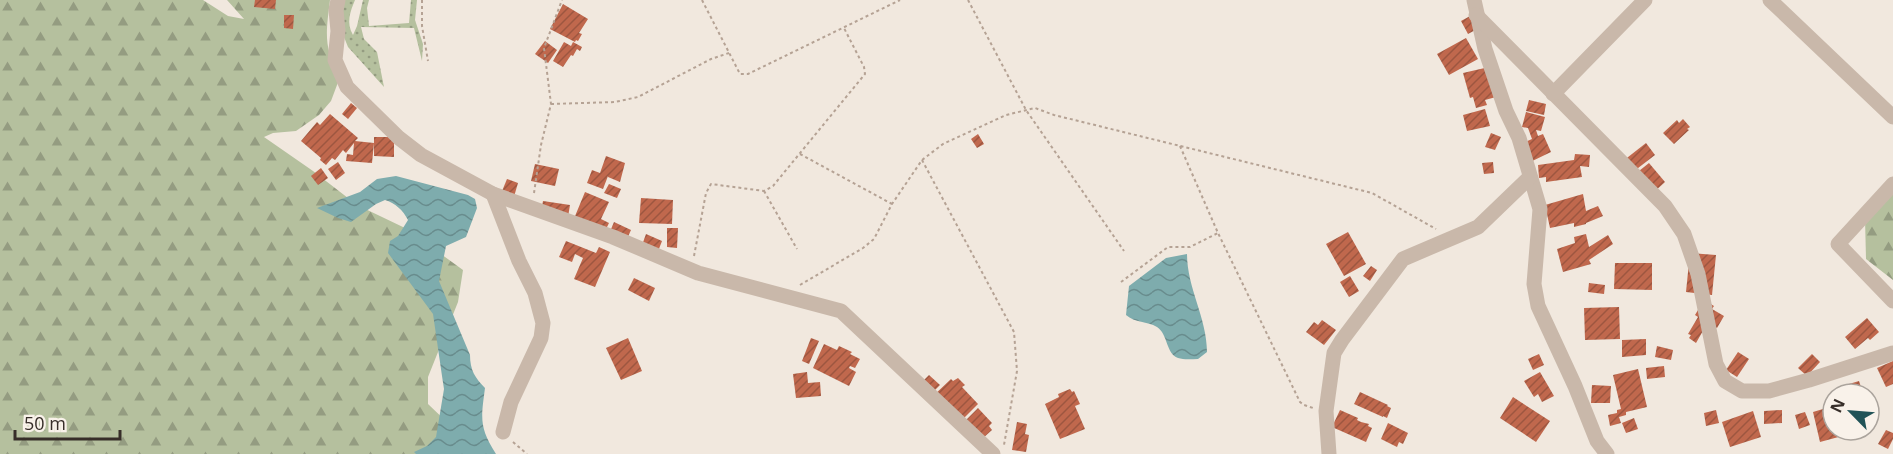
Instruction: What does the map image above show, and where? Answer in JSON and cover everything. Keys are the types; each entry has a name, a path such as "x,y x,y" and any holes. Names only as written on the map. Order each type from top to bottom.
{"street":[{"path":"338,0 335,60 347,87 399,138 421,155 493,194 613,237 691,270 841,311 993,454"},
{"path":"1553,94 1644,0"},
{"path":"1770,0 1893,117"},
{"path":"1475,7 1553,94 1665,206 1684,234 1698,274 1716,364 1725,381 1742,391 1769,391 1893,353"},
{"path":"1475,7 1485,49 1506,111 1519,138 1540,208 1534,284 1538,306 1575,386 1597,441 1607,454"},
{"path":"1329,454 1326,411 1334,353 1342,340 1403,259 1478,227 1530,177"},
{"path":"1893,184 1838,244 1893,301"},
{"path":"493,194 519,261 535,293 543,323 541,338 511,402 503,432"}],"path":[{"path":"422,0 422,26 428,62"},
{"path":"532,208 541,145 551,104 544,48 562,0"},
{"path":"702,0 740,74 748,74 900,0"},
{"path":"968,0 1026,110 1124,251"},
{"path":"691,270 706,193 711,184 764,191 773,186 865,74 864,67 844,28"},
{"path":"551,104 615,102 638,97 711,59 729,53"},
{"path":"782,295 863,248 874,239 892,204 922,160 943,144 1006,115 1035,108 1054,115 1372,193 1453,239"},
{"path":"1180,146 1218,233 1300,402 1326,411"},
{"path":"799,154 892,204"},
{"path":"922,160 1014,332 1017,371 1002,454"},
{"path":"764,191 797,249"},
{"path":"1121,282 1168,248 1190,247 1218,233"},
{"path":"503,432 526,454"}],"green space":[{"path":"0,0 203,0 228,16 244,19 227,0 330,0 327,22 328,48 340,77 331,101 319,115 296,131 273,133 264,137 357,205 405,228 463,270 458,302 428,377 428,404 483,454 0,454"},
{"path":"342,0 355,0 349,22 353,35 363,0 369,0 367,8 369,26 409,23 411,0 417,0 415,20 423,44 422,61 414,28 361,27 364,39 377,52 384,87 348,47 344,37"},
{"path":"1893,183 1893,280 1866,259 1865,218"}],"water":[{"path":"396,176 468,195 475,199 477,208 466,237 446,246 439,281 470,355 474,373 485,388 484,429 496,454 416,454 414,452 427,446 436,437 444,389 433,314 388,253 390,241 398,236 408,220 404,213 385,200 351,222 317,208 360,192 377,179"},
{"path":"1187,254 1190,279 1206,339 1207,352 1198,359 1183,359 1174,356 1161,330 1126,315 1129,286 1166,258"}],"building":[{"path":"255,0 276,0 275,9 254,7"},
{"path":"563,4 588,19 579,33 582,34 578,41 575,42 550,29"},
{"path":"284,15 294,15 293,29 284,28"},
{"path":"1472,15 1479,28 1468,34 1461,21"},
{"path":"1466,38 1478,59 1449,75 1437,54"},
{"path":"545,41 557,50 548,63 535,54"},
{"path":"564,42 571,46 573,42 582,47 580,51 577,49 573,56 571,55 563,67 553,61"},
{"path":"1489,67 1490,86 1493,85 1496,97 1485,100 1487,105 1476,108 1473,97 1470,98 1463,73"},
{"path":"1529,100 1546,104 1544,115 1526,111"},
{"path":"351,103 357,108 348,119 342,114"},
{"path":"1485,109 1490,126 1467,131 1463,115"},
{"path":"1526,112 1545,117 1541,131 1536,130 1538,136 1543,134 1551,152 1524,165 1516,146 1532,139 1528,128 1522,127"},
{"path":"330,114 358,138 355,141 374,143 372,163 346,161 347,154 353,155 354,143 346,153 343,150 335,160 332,158 326,165 301,141 317,122 320,125"},
{"path":"1683,119 1690,127 1687,129 1689,130 1674,144 1663,133 1677,120 1679,123"},
{"path":"1491,133 1501,137 1495,150 1485,147"},
{"path":"978,134 984,144 977,148 971,139"},
{"path":"374,137 394,137 394,157 374,156"},
{"path":"1646,143 1655,155 1629,175 1623,161"},
{"path":"1575,154 1590,155 1589,167 1580,166 1582,177 1546,182 1546,177 1539,178 1538,165 1574,160"},
{"path":"606,156 625,163 620,182 608,176 603,189 587,183 592,170 600,173"},
{"path":"338,162 345,173 336,180 328,169"},
{"path":"1493,162 1494,173 1484,174 1482,163"},
{"path":"1649,163 1665,182 1653,193 1634,175"},
{"path":"535,164 559,169 555,186 531,181"},
{"path":"321,168 328,178 318,185 311,176"},
{"path":"507,179 518,183 513,200 500,196"},
{"path":"609,184 621,189 617,198 604,193"},
{"path":"585,192 609,202 601,219 609,223 604,233 573,221"},
{"path":"1583,194 1586,211 1598,206 1603,216 1574,227 1574,223 1550,228 1545,205"},
{"path":"641,198 673,200 672,224 639,223"},
{"path":"543,201 570,205 568,217 541,212"},
{"path":"614,222 631,230 626,241 609,234"},
{"path":"667,228 678,228 677,248 667,247"},
{"path":"1348,232 1366,264 1344,276 1326,244"},
{"path":"646,234 662,241 657,254 641,248"},
{"path":"1586,234 1589,247 1608,235 1613,244 1589,260 1591,264 1563,272 1557,249 1575,243 1574,237"},
{"path":"566,241 596,253 599,247 610,252 595,287 574,279 583,258 575,254 572,262 559,257"},
{"path":"1690,253 1716,255 1712,295 1686,292"},
{"path":"1615,263 1652,263 1652,290 1614,289"},
{"path":"1371,266 1377,270 1370,281 1363,276"},
{"path":"1350,276 1359,291 1349,297 1340,282"},
{"path":"634,278 655,288 649,301 628,290"},
{"path":"1589,283 1605,285 1604,294 1588,292"},
{"path":"1704,300 1714,306 1712,309 1724,316 1717,328 1708,322 1696,343 1689,338 1691,335 1688,334 1698,317 1695,315"},
{"path":"1619,307 1620,339 1585,340 1584,308"},
{"path":"1867,318 1879,332 1855,349 1845,337"},
{"path":"1322,320 1336,330 1324,345 1306,332 1314,322 1318,325"},
{"path":"628,338 642,371 621,380 606,348"},
{"path":"811,338 819,341 809,364 802,361"},
{"path":"1646,339 1646,355 1622,357 1622,340"},
{"path":"824,344 837,350 839,346 860,359 855,368 850,366 849,368 856,372 849,386 813,368"},
{"path":"1657,346 1673,350 1671,360 1655,357"},
{"path":"1738,352 1749,359 1737,377 1726,370"},
{"path":"1539,354 1544,365 1533,370 1528,359"},
{"path":"1812,354 1820,362 1807,376 1798,368"},
{"path":"1893,361 1893,384 1886,387 1877,368"},
{"path":"1664,366 1665,377 1647,379 1646,368"},
{"path":"1638,369 1647,407 1626,412 1626,415 1619,417 1621,423 1610,426 1608,415 1617,413 1617,410 1621,409 1613,375"},
{"path":"807,372 808,383 820,382 821,396 796,398 793,374"},
{"path":"1540,372 1554,396 1542,402 1538,394 1534,397 1524,381"},
{"path":"929,375 940,385 928,397 917,387"},
{"path":"958,378 965,385 962,387 978,404 958,424 932,397 951,379 953,381"},
{"path":"1592,385 1611,386 1610,403 1591,403"},
{"path":"1070,389 1074,391 1080,404 1075,406 1085,429 1060,439 1045,404 1059,397 1058,394"},
{"path":"1360,392 1388,405 1391,408 1387,418 1354,404"},
{"path":"1513,397 1550,421 1536,442 1500,418"},
{"path":"978,408 992,423 989,426 992,430 982,439 965,421"},
{"path":"1340,410 1369,424 1368,426 1372,428 1366,442 1332,427"},
{"path":"1716,410 1719,423 1706,426 1704,413"},
{"path":"1782,410 1782,423 1764,424 1764,411"},
{"path":"1821,410 1820,442 1813,412"},
{"path":"1753,411 1761,437 1730,447 1722,422"},
{"path":"1805,412 1810,425 1799,429 1795,415"},
{"path":"1634,418 1638,429 1626,433 1622,423"},
{"path":"1017,422 1027,424 1025,434 1029,435 1026,452 1012,450"},
{"path":"1388,423 1408,433 1403,444 1399,442 1397,447 1381,439"},
{"path":"1886,430 1893,433 1888,449 1878,444"}]}
